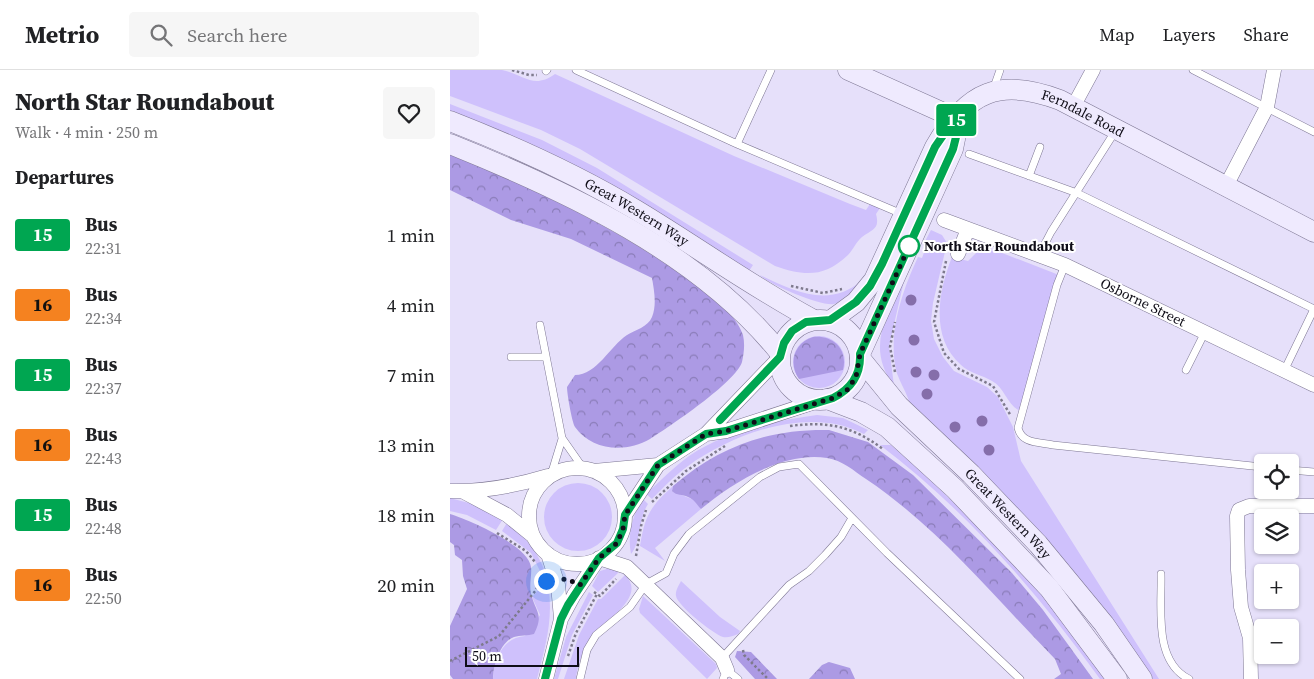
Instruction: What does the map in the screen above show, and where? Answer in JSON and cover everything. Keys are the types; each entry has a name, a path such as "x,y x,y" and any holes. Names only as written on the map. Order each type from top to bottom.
{"main road":[{"path":"848,70 955,118 958,129 953,149 860,356 858,373 850,386 838,395 825,399 806,397 792,388 782,373 780,355 784,343 792,331 802,324 822,320 841,325 850,333 860,356"},
{"name":"Ferndale Road","path":"822,320 856,302 870,286 935,147 955,118 975,99 992,91 1025,89 1051,96 1314,232"},
{"name":"Great Western Way","path":"450,121 521,149 599,189 685,241 758,290 822,320"},
{"name":"Great Western Way","path":"450,144 564,195 644,239 711,285 742,310 780,355"},
{"name":"Great Western Way","path":"860,356 899,406 971,474 1038,544 1104,624 1142,679"},
{"name":"Great Western Way","path":"825,399 880,422 927,461 1024,560 1071,616 1117,679"}],"street":[{"path":"1073,107 1093,70"},
{"path":"1226,186 1267,108 1274,70"},
{"name":"Osborne Street","path":"944,220 1065,265 1314,385"},
{"path":"953,254 968,229"},
{"path":"627,567 621,536 625,515 658,465 706,434 780,355"},
{"path":"706,434 726,431 825,399"},
{"path":"456,491 524,482 570,468 589,470 658,465"},
{"path":"589,470 608,479 618,490 625,515"},
{"path":"534,538 529,521 530,503 538,487 552,475"},
{"path":"456,491 507,515 534,538 548,554 556,580 561,619"},
{"path":"1251,679 1250,638 1241,608 1237,516 1239,510 1249,506 1314,506"},
{"path":"548,554 570,563 588,562 599,558 612,549 621,536"},
{"path":"599,558 627,567 646,584 727,671"},
{"path":"546,679 561,619 580,585 599,558"}],"lane":[{"path":"576,70 737,144 904,215"},
{"path":"737,144 771,70"},
{"path":"992,91 1000,70"},
{"path":"1193,70 1314,132"},
{"path":"1039,255 1051,232 1117,130"},
{"path":"1029,176 1040,147"},
{"path":"969,154 1077,194 1314,309 1284,371"},
{"path":"1065,265 1057,285 1018,428 1021,436 1028,441 1254,466"},
{"path":"540,325 562,438 552,475"},
{"path":"1186,370 1205,332"},
{"path":"511,357 546,357"},
{"path":"562,438 589,470"},
{"path":"580,679 584,659 591,642 613,619 630,607 646,584 666,573 674,554 689,534 760,477 779,467 799,464 852,518 1020,679"},
{"path":"1299,471 1314,472"},
{"path":"727,671 789,585 809,571 825,555 841,537 852,518"},
{"path":"1161,574 1164,644 1174,668 1180,675 1189,679"}],"path":[{"path":"512,70 529,75 546,70"},
{"path":"953,254 935,310 934,322 938,338 944,354 958,369 993,386 1018,428"},
{"path":"786,284 823,293 833,292 848,286"},
{"path":"895,374 890,347 896,320"},
{"path":"864,437 880,422"},
{"path":"789,427 806,424 846,427 887,452"},
{"path":"580,585 600,596 638,554 641,526 648,506 686,471 729,445"},
{"path":"497,533 526,551 537,567"},
{"path":"450,662 499,636 540,582 540,574"},
{"path":"540,582 556,580"},
{"path":"567,659 576,633 597,594"},
{"path":"743,649 744,655 768,679"}],"shaded area":[{"path":"450,70 502,70 534,81 547,79 555,74 734,156 850,204 866,210 870,204 880,208 876,214 876,226 860,239 848,255 831,268 813,273 805,273 775,266 580,149 541,130 450,96"},
{"path":"450,104 542,140 597,168 753,265 749,271 450,113"},
{"path":"931,230 942,235 947,243 933,303 931,321 934,339 943,357 954,371 987,387 998,397 1013,427 1021,461 1159,679 1153,679 1098,603 1039,533 976,467 909,402 896,370 894,356 895,327 907,284 918,257 922,258 926,247 923,245"},
{"path":"980,249 997,251 1059,275 1020,411 1012,405 996,384 961,365 951,354 941,328 940,314 943,285 952,257 968,261"},
{"path":"760,275 785,287 811,294 824,295 837,294 850,289 862,280 865,282 842,300 834,304 828,304 795,294 764,279"},
{"path":"901,280 904,281 889,346 894,386 881,359 880,346 885,320"},
{"path":"819,336 833,340 841,348 845,362 841,376 833,384 819,388 805,384 797,376 793,362 797,348 805,340"},
{"path":"817,415 843,418 868,430 864,434 843,426 820,422 773,427 727,443 678,473 652,499 646,494 672,469 703,447 751,428"},
{"path":"880,445 891,445 925,475 1024,571 1108,679 1100,679 1051,615 999,554 971,525 912,470"},
{"path":"578,483 591,486 602,493 609,504 612,517 609,530 602,541 591,548 578,551 565,548 554,541 547,530 544,517 547,504 554,493 565,486"},
{"path":"673,486 672,491 694,500 701,509 655,548 665,561 640,546 644,526 650,512"},
{"path":"450,498 476,505 503,519 496,530 467,515 450,511"},
{"path":"642,498 648,504 636,544 631,554 630,539 632,525"},
{"path":"508,521 537,555 547,580 544,579 531,553 502,531"},
{"path":"610,568 618,570 618,573 598,592 592,586 600,571"},
{"path":"625,575 631,583 631,592 628,600 590,640 579,662 576,679 564,679 579,635 598,599 601,599"},
{"path":"681,581 720,617 740,631 738,634 729,637 718,635 682,606 676,596"},
{"path":"548,585 550,597 549,621 546,644 537,679 493,679 495,664 501,650 511,640 525,636 540,615 532,597 539,589"},
{"path":"589,592 593,595 572,635 558,679 554,679 566,637"},
{"path":"643,596 716,664 717,668 707,679 640,613 639,609"}],"green space":[{"path":"450,154 545,196 607,228 666,264 708,295 729,312 743,335 742,362 737,371 701,404 650,439 641,443 620,448 610,447 600,445 582,435 574,424 567,387 575,375 583,374 597,365 621,340 644,326 650,320 654,312 655,303 652,278 571,239 511,220 450,190"},
{"path":"813,337 827,338 838,345 843,356 843,370 799,379 794,367 795,354 801,344"},
{"path":"806,430 829,430 868,442 913,475 1012,573 1043,610 1093,679 1054,679 1061,674 1055,659 965,564 893,498 843,463 827,458 811,457 777,464 744,479 701,509 690,498 672,491 673,486 708,460 745,443 785,433"},
{"path":"450,514 484,528 510,543 528,559 531,567 530,590 539,618 537,627 534,634 514,637 505,644 498,655 493,679 453,679 450,675 450,626 467,589 463,576 462,560 455,555 454,545 450,542"},
{"path":"737,651 751,652 777,679 755,679 735,657"},
{"path":"829,662 850,668 855,679 809,679 822,665"}],"bus line":[{"name":"15","path":"545,679 561,619 568,605 599,558 617,543 621,536 625,515 633,500 658,465 706,434 726,431 824,399 833,398 843,393 854,382 860,368 860,354 876,323 953,149 958,129 955,118 935,147 879,272 870,286 856,302 830,320 806,322 792,331 784,343 780,357 720,420"}],"place":[{"name":"North Star Roundabout","path":"909,246"}],"route":[{"path":"546,581 567,579 580,585 599,558 617,543 621,536 625,515 633,500 658,465 706,434 726,431 824,399 833,398 847,390 854,382 860,368 860,354 876,323 912,240 909,246"}]}
